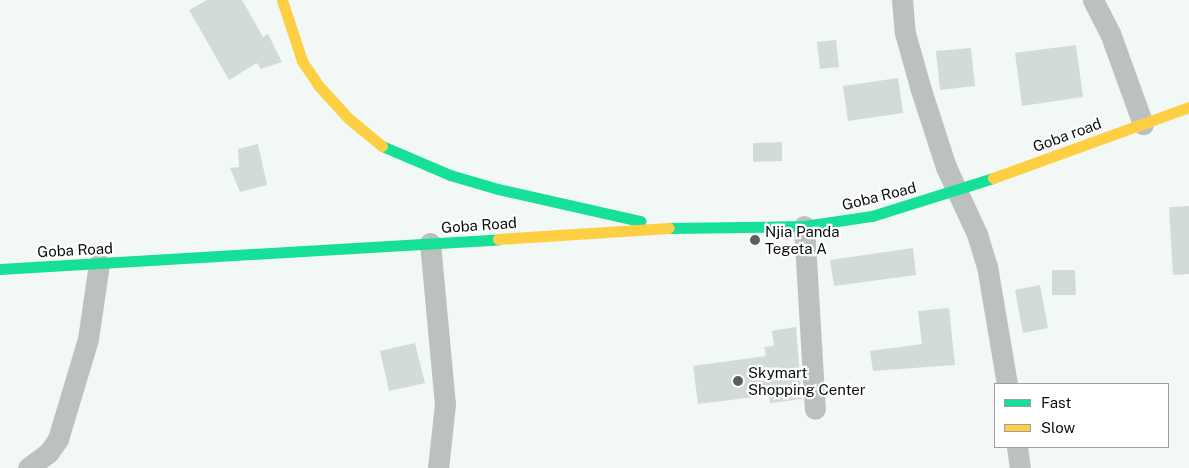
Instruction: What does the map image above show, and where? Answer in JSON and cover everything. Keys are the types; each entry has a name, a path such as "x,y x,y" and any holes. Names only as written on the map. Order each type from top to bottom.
{"main road":[{"path":"282,0 302,61 312,77 348,118 382,147 450,175 498,189 674,228"},
{"name":"Goba road","path":"956,191 1189,107"},
{"name":"Goba Road","path":"0,269 674,228 804,226 872,216 956,191"}],"street":[{"path":"902,0 905,34 918,81 956,191 977,234 987,266 1007,383"},
{"path":"1093,0 1110,33 1143,124"},
{"path":"804,226 815,409"},
{"path":"430,243 445,404 438,468"},
{"path":"28,468 40,461 58,439 88,339 98,264"},
{"path":"1017,448 1020,468"}],"building":[{"path":"207,0 242,0 263,37 268,34 282,62 261,69 257,63 229,80 189,10"},
{"path":"836,40 839,67 820,69 817,42"},
{"path":"1076,45 1083,97 1022,106 1015,53"},
{"path":"971,48 975,86 940,90 936,51"},
{"path":"898,78 903,113 848,121 843,86"},
{"path":"782,142 782,161 753,162 753,143"},
{"path":"258,144 267,185 240,192 230,168 239,167 238,149"},
{"path":"1189,206 1189,274 1173,275 1169,207"},
{"path":"913,248 916,275 834,286 830,260"},
{"path":"1052,270 1075,270 1076,295 1052,295"},
{"path":"1040,285 1048,328 1023,333 1015,290"},
{"path":"949,308 955,365 873,371 870,351 922,344 918,311"},
{"path":"796,327 802,399 770,403 769,395 698,404 693,366 766,356 764,347 774,346 772,331"},
{"path":"415,343 425,383 389,391 380,351"}],"traffic: fast":[{"path":"382,146 450,175 498,189 640,221"},
{"path":"669,228 804,226 872,216 993,178"},
{"path":"0,269 498,239"}],"traffic: slow":[{"path":"282,0 302,61 318,85 348,118 382,146"},
{"path":"993,178 1189,107"},
{"path":"498,239 669,228"}],"place":[{"name":"Njia Panda Tegeta A","path":"755,240"},
{"name":"Skymart Shopping Center","path":"738,381"}]}
